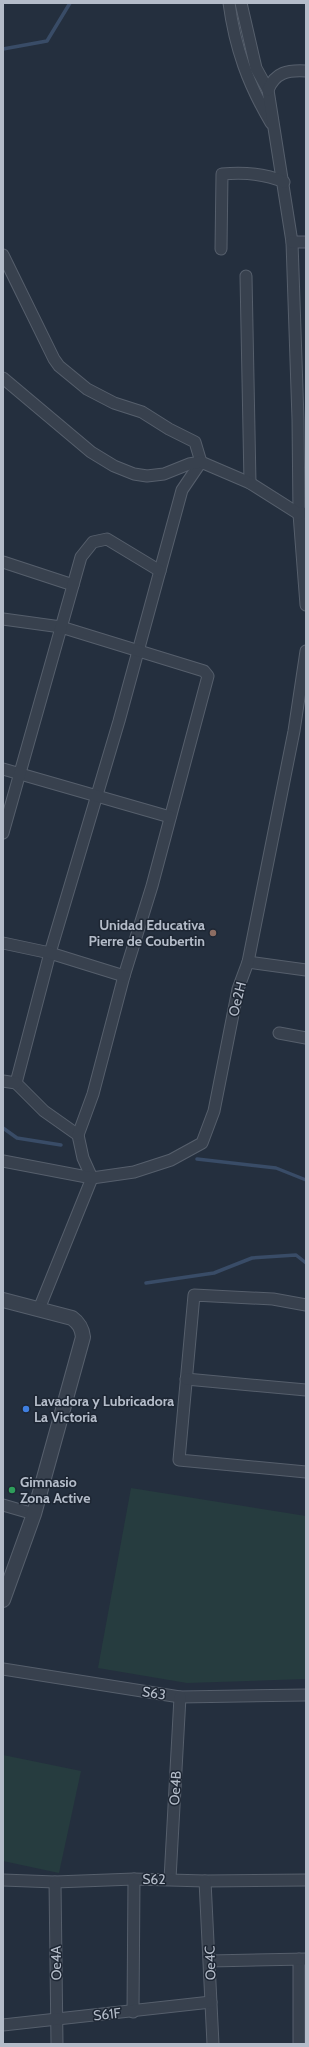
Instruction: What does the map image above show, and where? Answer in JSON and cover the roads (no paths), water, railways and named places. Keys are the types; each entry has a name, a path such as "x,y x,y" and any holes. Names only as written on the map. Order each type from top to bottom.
{"street":[{"path":"229,3 237,48 242,65 261,107 273,127"},
{"path":"241,3 256,68 268,90 273,127 284,182 292,242 301,365 302,513 306,605"},
{"path":"268,90 272,79 278,75 296,70 306,71"},
{"path":"221,249 222,174 251,173 271,176 284,182"},
{"path":"292,242 306,242"},
{"path":"3,255 50,352 59,366 87,389 114,403 147,415 169,429 195,442 200,462 182,490 97,795 50,953 16,1084"},
{"path":"246,276 250,483"},
{"path":"3,378 91,452 114,466 134,474 147,476 164,474 189,464 200,462 250,483 302,513"},
{"path":"3,833 81,557 93,542 107,539 160,571"},
{"path":"3,562 73,585"},
{"path":"3,619 61,627 204,672 208,676 152,886 124,976 93,1094 78,1134 83,1158 92,1178 39,1309"},
{"name":"Oe2H","path":"3,1161 92,1178 134,1172 171,1160 202,1143 214,1111 238,989 248,962 303,693 306,651"},
{"path":"3,769 19,775 97,795 170,817"},
{"path":"3,943 50,953 124,976"},
{"path":"248,962 306,970"},
{"path":"279,1033 306,1038"},
{"path":"3,1081 16,1084 44,1111 78,1134"},
{"path":"306,1305 273,1298 194,1295 179,1460 306,1472"},
{"path":"3,1300 72,1318 78,1322 82,1329 83,1337 34,1514 3,1600"},
{"path":"186,1379 306,1390"},
{"path":"3,1505 34,1514"},
{"name":"S63","path":"3,1669 180,1696 306,1695"},
{"name":"Oe4B","path":"170,1879 180,1696"},
{"path":"133,2012 134,1879"},
{"name":"S62","path":"3,1880 55,1882 134,1879 205,1881 306,1880"},
{"name":"Oe4C","path":"205,1881 213,2044"},
{"name":"Oe4A","path":"55,1882 58,2044"},
{"path":"210,1960 303,1959 299,2044"},
{"name":"S61F","path":"3,2025 133,2012 211,2002"}],"waterway":[{"path":"3,49 47,41 70,3"},
{"path":"3,1128 17,1138 61,1145"},
{"path":"197,1159 276,1168 306,1180"},
{"path":"146,1283 214,1273 252,1258 296,1255 306,1263"}],"place":[{"name":"Unidad Educativa Pierre de Coubertin","path":"213,933"},
{"name":"Lavadora y Lubricadora La Victoria","path":"26,1409"},
{"name":"Gimnasio Zona Active","path":"12,1490"}]}
